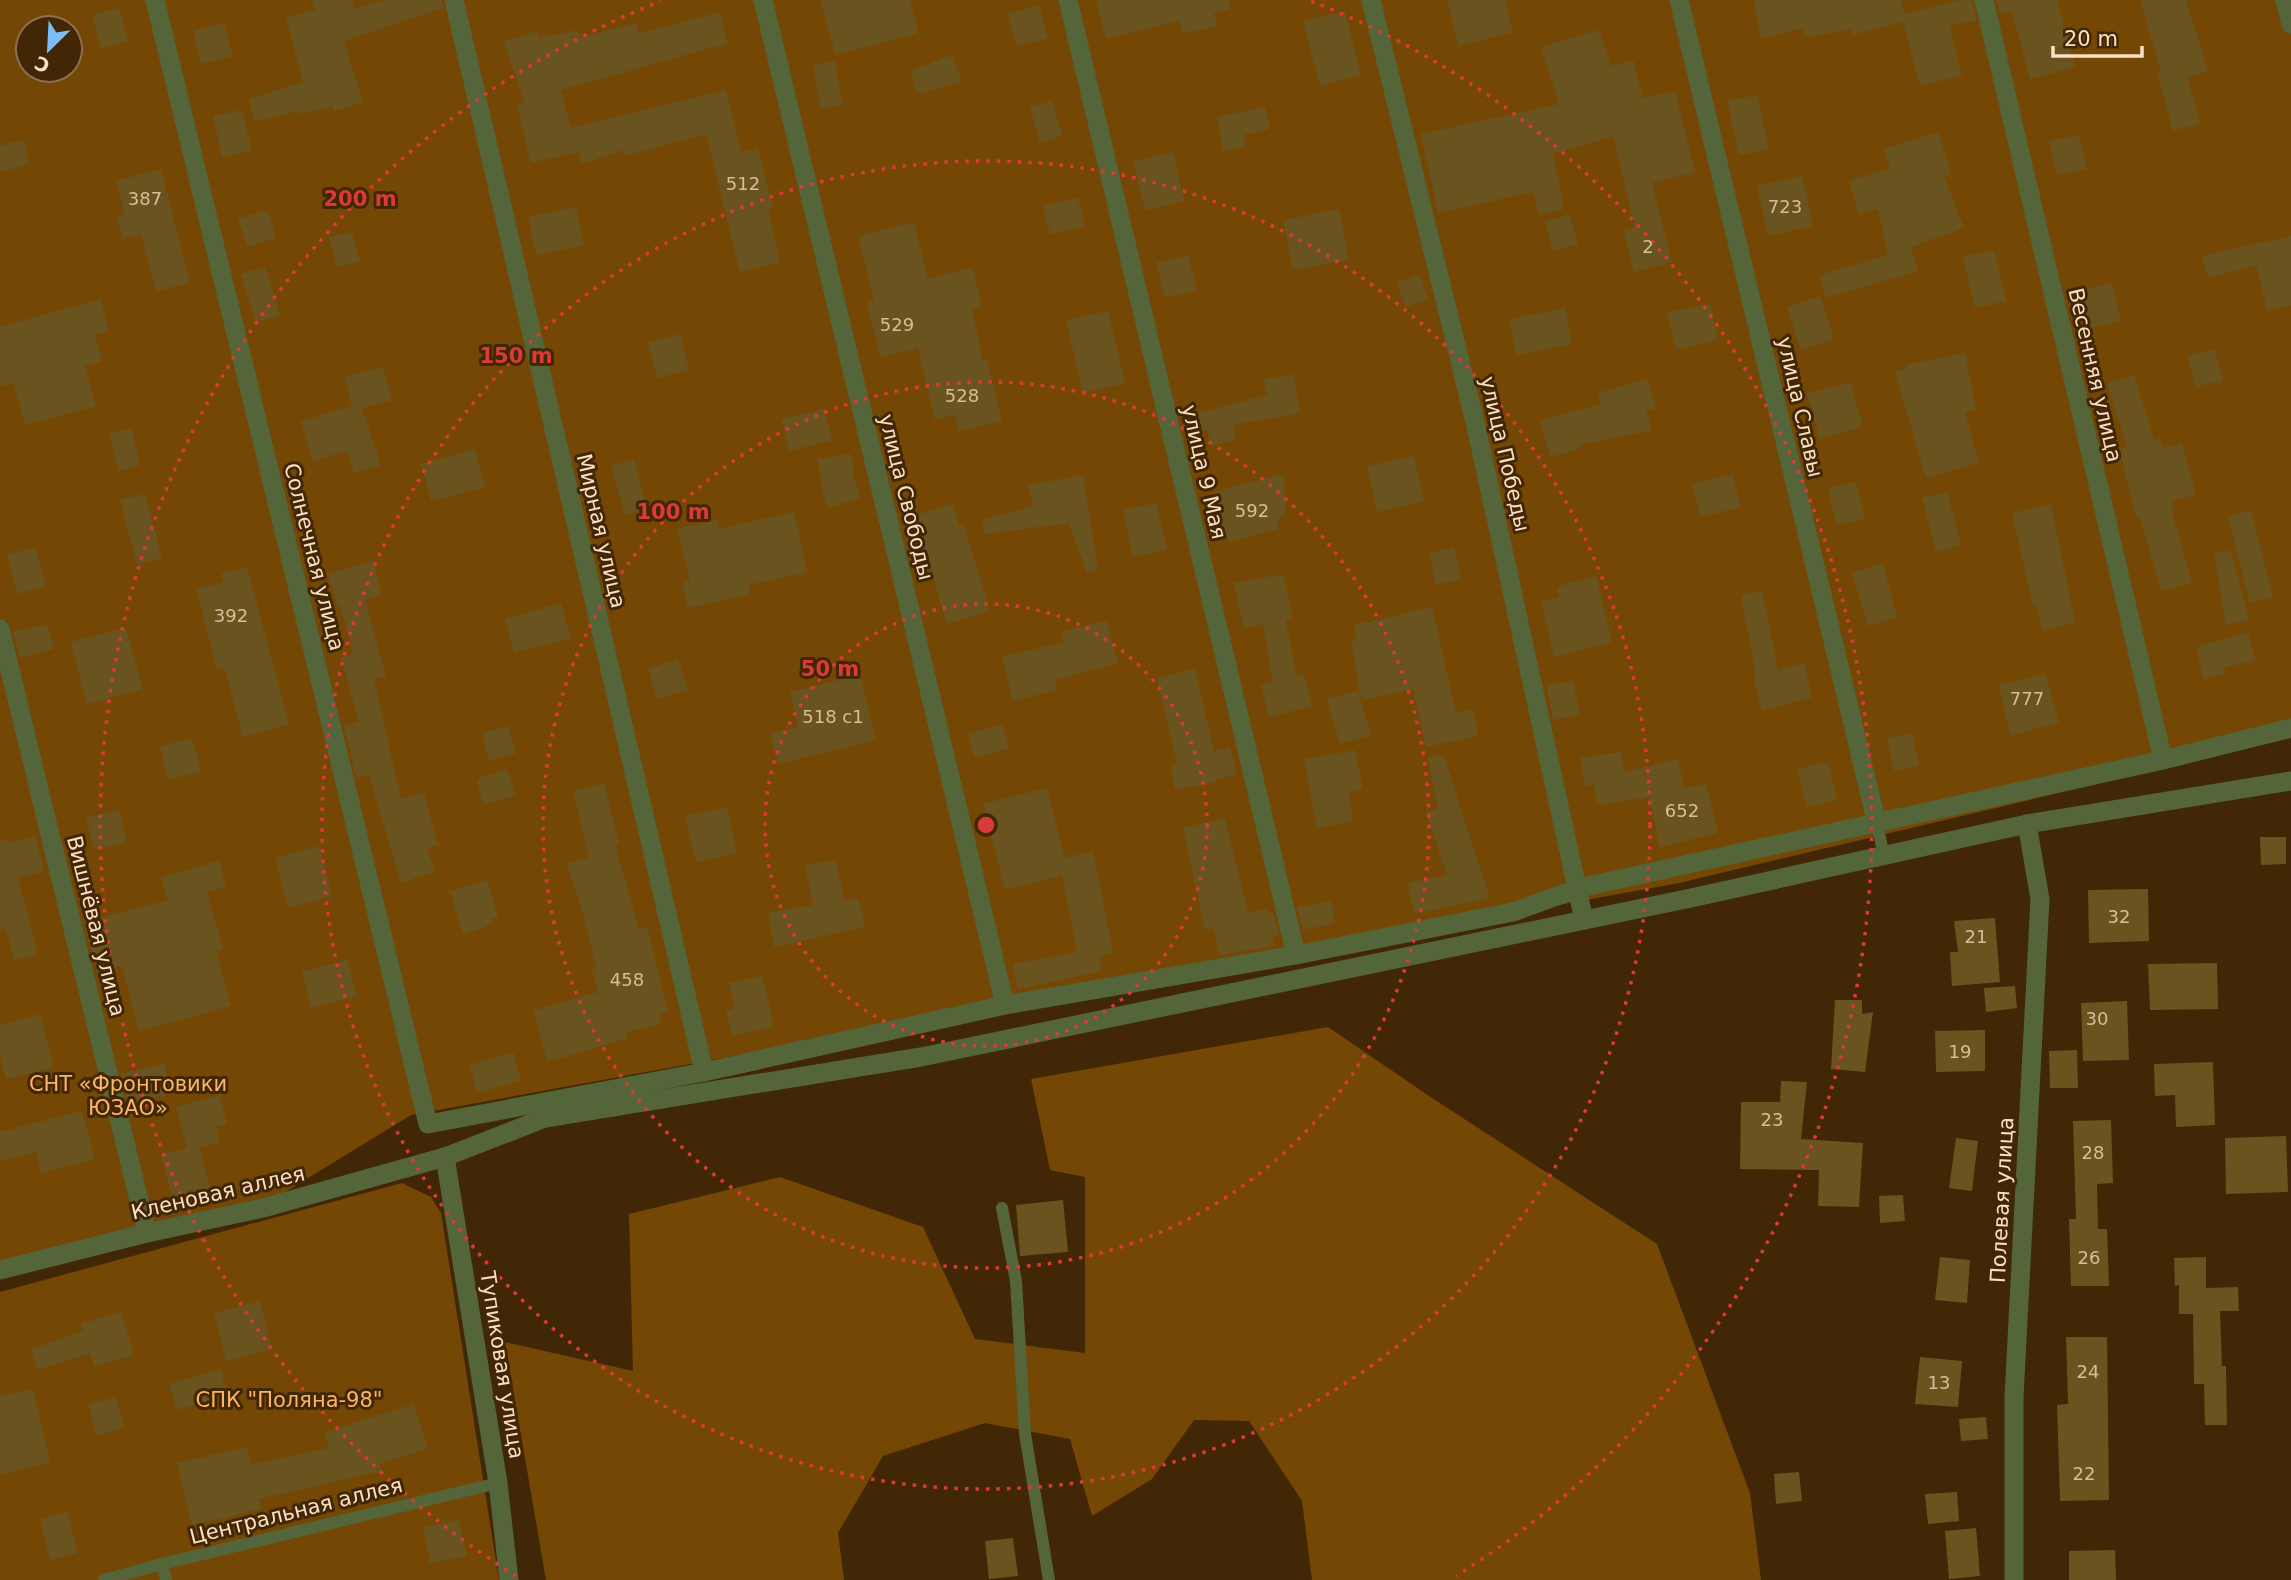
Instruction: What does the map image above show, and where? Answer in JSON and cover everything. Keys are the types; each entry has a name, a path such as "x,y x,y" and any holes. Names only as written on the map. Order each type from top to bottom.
{"street":[{"name":"Солнечная улица","path":"155,0 428,1124 704,1072"},
{"name":"Мирная улица","path":"453,0 704,1072"},
{"name":"улица Свободы","path":"763,0 1005,1005"},
{"name":"улица 9 Мая","path":"1068,0 1296,955"},
{"name":"улица Победы","path":"1371,0 1475,422 1584,920"},
{"name":"улица Славы","path":"1679,0 1877,824"},
{"name":"Весенняя улица","path":"1984,0 2163,760"},
{"path":"2285,0 2291,24"},
{"name":"Вишнёвая улица","path":"0,629 147,1233"},
{"path":"704,1072 1005,1005 1296,955 1513,912 1579,888 2163,760 2291,728"},
{"name":"Кленовая аллея","path":"0,1270 147,1233 263,1208 445,1157 545,1118 921,1057 1584,920 2026,824 2291,781"},
{"name":"Полевая улица","path":"2014,1580 2014,1398 2040,900 2026,824"},
{"name":"Тупиковая улица","path":"445,1157 498,1483 509,1580"}],"lane":[{"path":"1877,824 1884,856"},
{"path":"1002,1208 1016,1281 1025,1434 1049,1580"},
{"name":"Центральная аллея","path":"104,1580 498,1483"},
{"path":"162,1564 166,1580"}],"green space":[{"name":"СНТ «Фронтовики ЮЗАО»","path":"0,0 2291,0 2291,738 1679,883 411,1115 282,1194 0,1262"},
{"path":"1328,1027 1657,1244 1750,1493 1761,1580 1312,1580 1302,1501 1249,1421 1194,1420 1152,1479 1092,1516 1070,1439 985,1423 883,1456 838,1533 844,1580 546,1580 505,1342 633,1371 629,1214 780,1177 923,1227 975,1339 1085,1353 1085,1177 1050,1170 1031,1079"},
{"name":"СПК \"Поляна-98\"","path":"402,1183 431,1197 441,1213 499,1580 0,1580 0,1292"}],"building":[{"path":"312,0 352,0 354,9 383,0 442,0 443,8 344,41 363,102 334,111 332,106 254,122 249,99 303,82 286,17 315,10"},
{"path":"820,0 910,0 919,33 836,55"},
{"path":"1096,0 1229,0 1230,9 1214,13 1217,26 1182,34 1179,21 1106,39"},
{"path":"1447,0 1505,0 1513,32 1459,46"},
{"path":"1754,0 1901,0 1904,14 1960,0 1972,0 1976,20 1949,26 1962,75 1920,86 1903,22 1852,35 1851,29 1805,37 1802,28 1761,39"},
{"path":"1997,0 2057,0 2075,67 2030,79 2012,11 2000,14"},
{"path":"2140,0 2186,0 2208,71 2187,77 2200,123 2173,131 2157,72 2161,71"},
{"path":"1039,5 1048,38 1017,46 1008,14"},
{"path":"119,8 128,41 101,48 92,15"},
{"path":"1345,11 1361,75 1320,86 1303,21"},
{"path":"719,12 728,43 561,90 571,128 726,90 741,152 758,148 773,208 768,209 780,262 740,272 706,134 625,156 623,150 582,164 578,152 531,163 517,106 525,104 504,42 537,31 539,38 578,30 580,38 636,23 638,34"},
{"path":"224,23 233,56 201,64 193,31"},
{"path":"1599,30 1611,66 1633,60 1643,98 1675,91 1695,172 1652,183 1672,262 1634,272 1623,230 1635,227 1613,136 1553,154 1564,209 1539,215 1533,192 1438,213 1421,134 1559,104 1541,47"},
{"path":"952,55 962,82 917,94 910,71"},
{"path":"835,61 843,105 821,109 813,65"},
{"path":"1757,95 1769,149 1739,155 1727,101"},
{"path":"1052,101 1062,136 1040,143 1030,107"},
{"path":"1265,107 1270,129 1243,135 1246,147 1223,151 1217,117"},
{"path":"242,110 252,151 222,157 213,116"},
{"path":"1938,132 1951,174 1944,176 1964,228 1911,247 1918,271 1826,298 1820,275 1888,255 1878,209 1859,214 1849,181 1890,168 1884,149"},
{"path":"2079,135 2087,169 2057,175 2049,141"},
{"path":"23,140 30,164 0,172 0,146"},
{"path":"1173,152 1184,201 1145,210 1133,161"},
{"path":"161,169 190,283 156,291 141,234 123,238 117,216 125,214 116,181"},
{"path":"1802,176 1813,226 1768,236 1757,186"},
{"path":"1078,198 1085,226 1050,234 1043,206"},
{"path":"576,207 584,245 536,255 528,217"},
{"path":"1339,209 1349,260 1293,270 1283,220"},
{"path":"267,210 276,238 247,247 238,219"},
{"path":"1570,215 1578,244 1553,251 1545,221"},
{"path":"914,222 928,279 972,267 982,306 972,309 983,361 987,360 1002,421 959,431 955,415 935,420 918,348 881,357 866,302 874,300 858,236"},
{"path":"352,232 360,262 337,267 329,237"},
{"path":"2291,236 2291,305 2267,310 2256,265 2208,278 2202,256"},
{"path":"1994,250 2006,301 1975,308 1963,257"},
{"path":"1188,255 1197,290 1165,298 1156,263"},
{"path":"265,267 280,315 256,322 241,274"},
{"path":"1419,274 1428,299 1406,307 1397,283"},
{"path":"2112,283 2121,321 2087,329 2078,291"},
{"path":"1820,296 1834,339 1801,350 1787,307"},
{"path":"101,299 109,331 95,335 102,361 85,366 96,406 25,425 14,383 0,386 0,327"},
{"path":"1710,303 1718,340 1676,350 1667,313"},
{"path":"1565,308 1572,344 1516,355 1509,319"},
{"path":"1108,311 1125,383 1083,393 1066,320"},
{"path":"680,334 689,370 657,378 648,342"},
{"path":"2214,349 2223,380 2196,387 2187,356"},
{"path":"1965,353 1976,410 1965,412 1979,463 1926,478 1895,372 1906,369 1905,365"},
{"path":"383,367 392,400 362,408 381,465 354,473 347,451 313,461 301,421 352,406 345,377"},
{"path":"1293,374 1300,413 1233,425 1236,439 1211,446 1207,430 1201,431 1197,413 1267,395 1264,379"},
{"path":"2134,375 2154,440 2160,439 2163,448 2182,443 2196,495 2172,501 2174,509 2171,510 2192,582 2161,591 2140,518 2137,519 2119,450 2127,447 2107,383"},
{"path":"1647,379 1656,408 1646,411 1652,430 1578,445 1579,449 1550,457 1540,420 1601,404 1598,393"},
{"path":"1850,382 1863,426 1820,439 1807,394"},
{"path":"824,409 832,440 789,451 781,419"},
{"path":"131,428 140,465 119,471 109,434"},
{"path":"475,449 485,487 431,501 421,464"},
{"path":"851,454 854,478 861,497 828,508 818,459"},
{"path":"1414,456 1424,501 1377,512 1367,466"},
{"path":"634,459 647,509 625,515 611,466"},
{"path":"1283,474 1286,506 1277,523 1278,529 1228,542 1214,492"},
{"path":"1732,474 1741,507 1701,517 1692,484"},
{"path":"1083,475 1098,570 1087,573 1069,523 985,534 982,520 1033,506 1028,485"},
{"path":"1856,482 1865,519 1836,525 1828,488"},
{"path":"1947,492 1961,545 1936,552 1922,498"},
{"path":"145,494 162,558 137,564 120,500"},
{"path":"1156,503 1167,549 1133,557 1123,510"},
{"path":"953,504 959,526 964,525 990,611 947,624 927,556 913,561 901,520"},
{"path":"2051,504 2075,623 2042,630 2037,605 2033,606 2012,513"},
{"path":"2251,510 2273,597 2250,603 2228,516"},
{"path":"794,512 807,572 748,585 750,594 688,608 682,582 690,580 677,529 717,519 719,529"},
{"path":"35,547 46,586 17,594 7,555"},
{"path":"1454,547 1461,579 1436,585 1429,553"},
{"path":"2230,550 2249,619 2226,625 2214,554"},
{"path":"373,561 382,595 365,600 386,676 374,679 401,799 424,793 438,845 427,848 435,871 401,883 369,775 356,777 344,725 359,722 341,657 353,654 341,607 338,608 328,574"},
{"path":"1883,563 1897,617 1868,626 1852,573"},
{"path":"247,567 289,724 243,737 224,667 217,669 196,589 224,582 221,574"},
{"path":"1283,574 1293,618 1286,620 1296,676 1304,674 1312,706 1269,717 1261,685 1273,682 1263,624 1244,629 1234,583"},
{"path":"1596,576 1612,642 1554,657 1541,601 1559,597 1556,587"},
{"path":"1762,591 1778,670 1804,663 1812,697 1762,711 1753,677 1756,676 1741,595"},
{"path":"561,603 571,638 514,653 505,619"},
{"path":"1432,607 1456,713 1473,709 1478,736 1426,747 1413,689 1361,700 1351,639 1357,638 1354,625"},
{"path":"1106,620 1118,663 1055,680 1057,690 1013,701 1002,657 1064,642 1061,632"},
{"path":"47,624 54,649 20,658 13,632"},
{"path":"126,628 143,689 87,704 71,642"},
{"path":"2248,633 2255,660 2224,668 2226,673 2204,679 2196,647"},
{"path":"678,659 688,690 657,699 648,669"},
{"path":"1195,669 1214,751 1230,747 1237,774 1216,780 1217,782 1175,789 1170,765 1177,763 1157,678"},
{"path":"2045,674 2059,722 2010,736 1999,685"},
{"path":"860,675 876,740 778,764 770,733 798,727 790,692"},
{"path":"1573,681 1580,714 1553,720 1547,686"},
{"path":"1358,691 1371,735 1340,744 1327,699"},
{"path":"1002,724 1009,748 974,758 968,734"},
{"path":"508,726 516,753 489,761 482,733"},
{"path":"1912,733 1919,765 1894,771 1887,738"},
{"path":"192,738 201,771 168,780 160,746"},
{"path":"1355,750 1363,789 1348,792 1353,821 1317,828 1304,759"},
{"path":"1621,752 1624,772 1678,759 1684,788 1706,784 1718,833 1660,847 1649,797 1597,805 1594,784 1584,786 1581,758"},
{"path":"1443,754 1490,898 1414,914 1408,883 1447,875 1426,812 1438,809 1428,758"},
{"path":"1828,762 1837,800 1807,807 1797,769"},
{"path":"507,769 515,795 484,805 476,779"},
{"path":"604,783 619,844 615,845 639,929 647,927 668,1012 658,1014 661,1024 626,1032 628,1038 548,1062 533,1011 598,992 592,970 597,969 567,864 589,857 573,791"},
{"path":"1047,788 1065,858 1093,851 1113,953 1099,956 1102,971 1018,989 1013,964 1077,952 1062,875 1005,890 983,804"},
{"path":"727,807 737,853 696,862 685,816"},
{"path":"119,810 127,842 94,850 86,818"},
{"path":"1225,818 1248,913 1267,909 1268,913 1273,912 1279,935 1272,936 1274,946 1219,955 1214,928 1205,930 1183,828"},
{"path":"35,836 44,871 18,878 38,954 14,960 6,928 0,929 0,841 8,840 8,843"},
{"path":"2260,837 2286,837 2286,864 2261,865"},
{"path":"319,846 332,896 288,908 275,858"},
{"path":"835,860 845,902 858,898 865,927 774,947 768,913 813,905 805,866"},
{"path":"219,861 226,887 207,892 223,949 216,951 231,1006 139,1031 122,966 97,972 84,922 168,900 161,877"},
{"path":"487,880 498,917 490,919 492,924 463,935 450,891"},
{"path":"2148,889 2149,941 2089,943 2088,890"},
{"path":"1331,901 1335,923 1303,930 1297,907"},
{"path":"1995,918 2000,982 1952,986 1950,952 1958,952 1954,921"},
{"path":"347,960 357,996 311,1008 302,972"},
{"path":"2217,963 2218,1009 2150,1010 2148,964"},
{"path":"762,976 774,1026 732,1036 726,1011 735,1008 729,983"},
{"path":"2015,986 2017,1008 1986,1012 1984,988"},
{"path":"1835,1000 1862,1000 1862,1014 1873,1012 1865,1072 1831,1069"},
{"path":"2127,1001 2129,1060 2083,1061 2081,1003"},
{"path":"40,1014 54,1067 6,1079 0,1056 0,1025"},
{"path":"1985,1030 1985,1071 1936,1072 1935,1031"},
{"path":"2077,1050 2078,1088 2050,1088 2049,1051"},
{"path":"513,1052 521,1080 478,1093 469,1065"},
{"path":"2213,1062 2215,1125 2176,1127 2175,1095 2155,1096 2154,1064"},
{"path":"164,1063 172,1093 128,1105 121,1074"},
{"path":"1781,1081 1807,1082 1801,1139 1863,1143 1859,1207 1818,1206 1819,1170 1740,1169 1741,1102 1780,1102"},
{"path":"219,1095 227,1124 216,1126 220,1142 199,1148 214,1200 176,1210 161,1155 187,1148 176,1107"},
{"path":"82,1111 95,1159 41,1173 36,1152 0,1161 0,1132"},
{"path":"2111,1120 2113,1183 2097,1184 2098,1229 2107,1229 2109,1286 2071,1286 2069,1219 2076,1219 2073,1121"},
{"path":"2286,1136 2288,1192 2226,1194 2225,1138"},
{"path":"1956,1138 1978,1141 1972,1191 1949,1188"},
{"path":"1903,1195 1905,1221 1880,1223 1879,1196"},
{"path":"1063,1200 1068,1252 1020,1256 1016,1205"},
{"path":"1940,1257 1970,1260 1967,1303 1935,1300"},
{"path":"2206,1257 2206,1288 2238,1287 2239,1311 2220,1311 2222,1366 2226,1366 2227,1425 2205,1425 2204,1384 2194,1384 2193,1314 2179,1314 2179,1285 2175,1286 2174,1258"},
{"path":"260,1301 272,1349 226,1361 214,1313"},
{"path":"121,1312 134,1354 94,1367 90,1353 38,1370 31,1349 83,1331 81,1324"},
{"path":"2066,1337 2107,1337 2109,1500 2060,1501 2057,1405 2068,1404"},
{"path":"1920,1357 1962,1361 1958,1407 1915,1404"},
{"path":"220,1369 228,1396 177,1410 169,1384"},
{"path":"33,1389 50,1462 0,1475 0,1396"},
{"path":"115,1397 125,1427 97,1436 88,1405"},
{"path":"414,1404 428,1448 379,1464 382,1471 259,1499 261,1509 192,1525 177,1463 247,1447 251,1465 329,1448 324,1433"},
{"path":"1986,1417 1988,1439 1961,1441 1959,1419"},
{"path":"1799,1472 1802,1501 1776,1504 1774,1474"},
{"path":"1957,1492 1959,1521 1928,1524 1925,1494"},
{"path":"67,1512 78,1553 50,1560 40,1519"},
{"path":"459,1520 467,1556 430,1563 423,1527"},
{"path":"1976,1528 1980,1576 1949,1579 1945,1531"},
{"path":"1013,1538 1018,1576 989,1579 985,1541"},
{"path":"2115,1550 2116,1580 2069,1580 2069,1551"}]}
